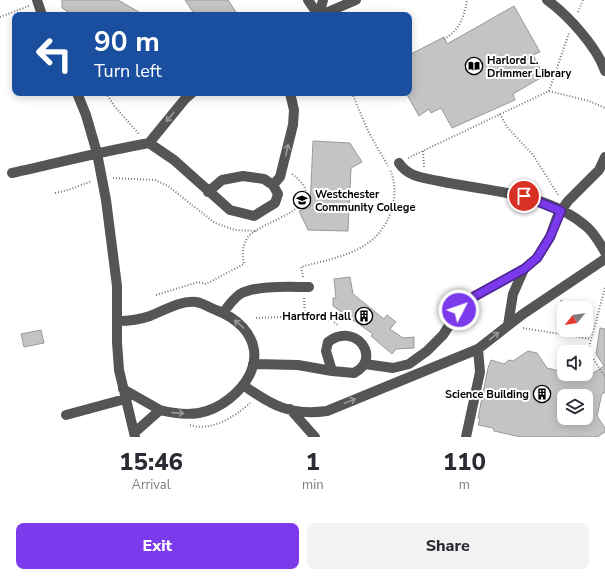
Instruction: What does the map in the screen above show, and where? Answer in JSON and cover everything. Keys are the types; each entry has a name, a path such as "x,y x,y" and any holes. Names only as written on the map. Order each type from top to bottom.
{"street":[{"path":"308,0 318,12"},
{"path":"320,12 322,0"},
{"path":"326,12 345,2 356,0"},
{"path":"547,0 581,33 604,66"},
{"path":"34,3 40,12"},
{"path":"79,96 97,153 106,200 116,279 119,370 134,435"},
{"path":"12,173 109,150 149,143 188,96"},
{"path":"273,185 280,178 293,125 294,110 291,96"},
{"path":"149,143 174,160 208,192 230,210 254,216 275,203 278,194 273,185 264,179 243,176 222,180 208,192"},
{"path":"365,364 393,368 409,364 427,351 438,340 459,310 475,296 524,269 537,258 550,237 563,208 599,170 605,157"},
{"path":"399,163 403,169 413,175 423,178 524,196 563,208 588,228 605,252"},
{"path":"243,385 268,402 290,409 313,412 327,411 478,349 508,325 605,259"},
{"path":"508,325 513,294 524,269"},
{"path":"223,313 240,294 252,289 306,287"},
{"path":"66,415 124,394 160,410 198,413 211,410 228,400 243,385 250,375 256,357 249,333 228,315 196,302 166,308 150,316 133,321 117,321"},
{"path":"253,364 298,365 332,371 354,372 365,364 368,356 363,346 356,338 345,334 335,336 328,342 326,351 332,371"},
{"path":"466,437 480,372 478,349"},
{"path":"290,409 315,437"},
{"path":"134,435 160,410"}],"path":[{"path":"444,39 459,28 465,14 467,0"},
{"path":"12,12 34,3"},
{"path":"0,17 12,12"},
{"path":"549,91 573,24"},
{"path":"389,168 549,91 605,108"},
{"path":"108,96 114,107 139,134"},
{"path":"305,316 306,287 301,267 354,251 366,245 383,226 391,213 394,201 395,182 369,132 353,96"},
{"path":"500,114 507,127 534,156 563,208"},
{"path":"423,151 423,178"},
{"path":"156,295 198,282 206,284 244,264 243,246 249,236 298,208 304,200 306,192 304,187 288,171"},
{"path":"109,178 156,180 168,186 215,223 235,230 257,231"},
{"path":"55,192 68,190 96,180"},
{"path":"605,288 588,351 605,377"},
{"path":"256,318 305,316 332,321 340,326 345,334"},
{"path":"508,325 591,339"}],"building":[{"path":"62,0 118,0 139,12 68,12 62,8"},
{"path":"185,0 228,0 236,12 193,12"},
{"name":"Harlord L. Drimmer Library","path":"514,6 540,52 533,55 544,76 513,94 515,100 452,128 441,108 431,113 429,109 419,116 408,96 412,96 412,53 444,37 447,44"},
{"path":"313,141 350,143 362,162 351,168 348,231 308,230 299,211 310,207"},
{"name":"Hartford Hall","path":"350,277 353,294 384,319 387,315 396,322 390,329 403,338 414,337 414,348 396,349 392,354 371,336 373,334 333,306 333,298 336,298 334,279"},
{"name":"Science Building","path":"600,328 605,329 605,393 602,393 597,416 605,428 605,432 597,437 521,437 494,431 493,428 478,425 480,418 478,418 488,368 491,360 504,364 509,360 513,361 528,351 537,353 547,368 557,370 557,381 593,381 593,373 604,366 596,354"},
{"path":"41,330 44,343 24,347 21,334"}],"place":[{"name":"Harlord L. Drimmer Library","path":"474,66"},
{"name":"Westchester Community College","path":"302,200"},
{"name":"Hartford Hall","path":"364,316"},
{"name":"Science Building","path":"542,394"}],"route":[{"path":"459,310 475,296 524,269 537,258 550,237 558,215 561,211 524,196"}]}
